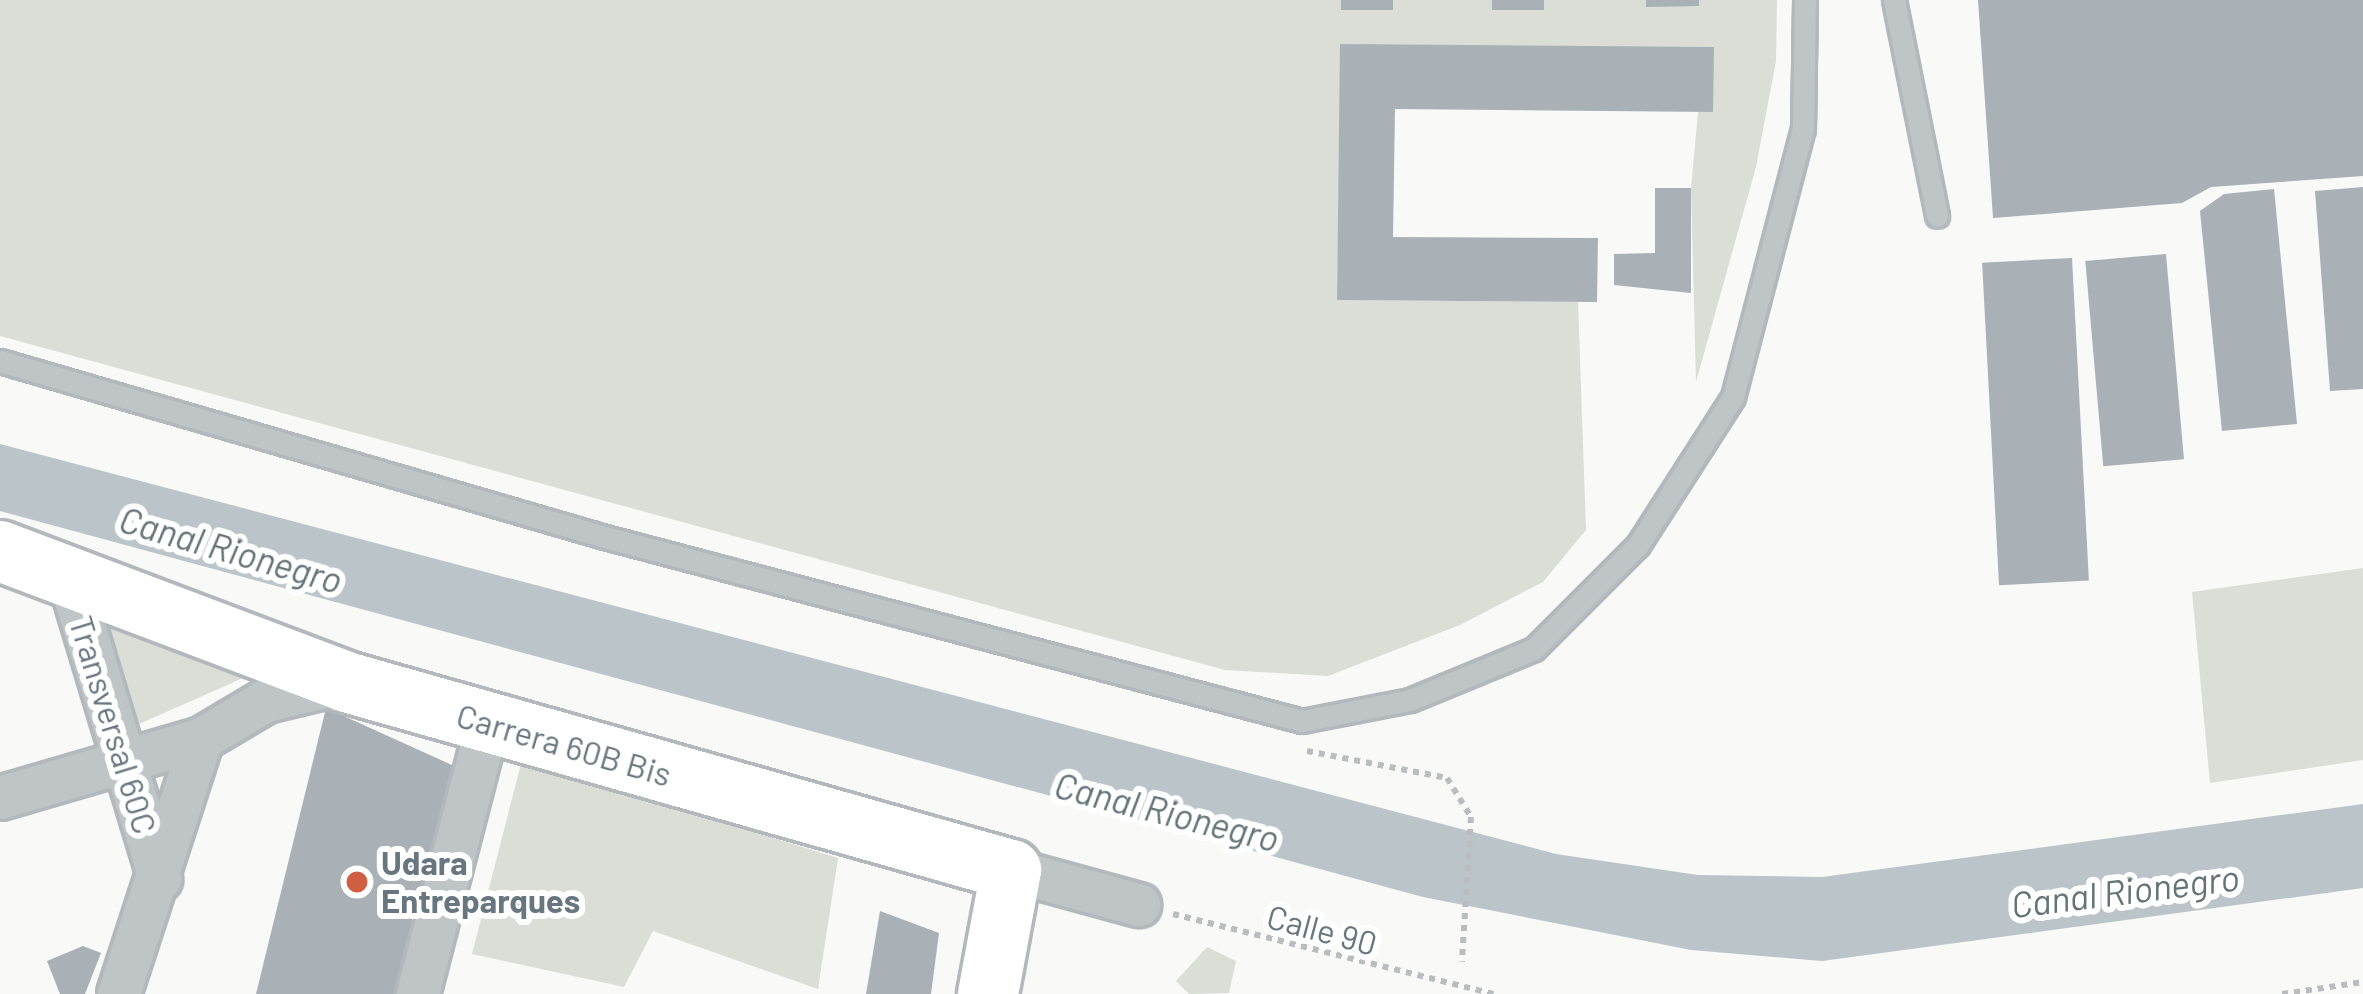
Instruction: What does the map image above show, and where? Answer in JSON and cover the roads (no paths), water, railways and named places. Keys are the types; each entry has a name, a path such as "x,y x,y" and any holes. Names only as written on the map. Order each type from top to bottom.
{"street":[{"name":"Carrera 60B Bis","path":"21,559 346,682 1139,905"},
{"name":"Transversal 60C","path":"21,559 119,760 160,879"},
{"path":"0,798 202,739 266,701 346,682"},
{"path":"418,994 488,724"},
{"name":"Transversal 60C","path":"119,994 202,739"},
{"path":"988,994 1011,871"}],"lane":[{"path":"0,361 601,536 1302,721 1410,700 1534,649 1638,545 1733,398 1803,129 1805,0"},
{"path":"1894,0 1937,216"}],"water":[{"name":"Canal Rionegro","path":"0,444 1556,854 1698,875 1822,877 2363,804 2363,888 1822,961 1691,950 1423,897 0,511"}],"place":[{"name":"Udara Entreparques","path":"357,882"}]}
